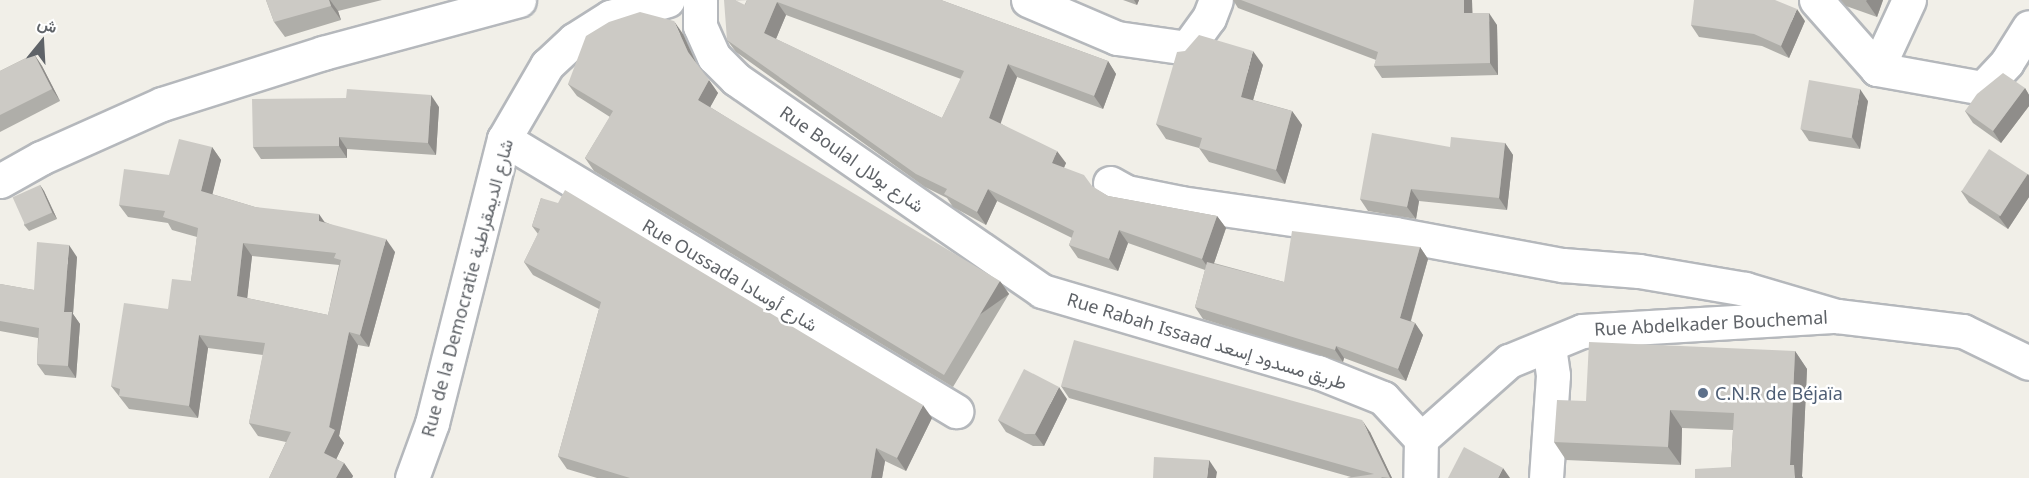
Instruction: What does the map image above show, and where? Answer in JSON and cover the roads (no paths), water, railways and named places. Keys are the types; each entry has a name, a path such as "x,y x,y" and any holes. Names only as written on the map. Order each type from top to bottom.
{"street":[{"path":"0,181 41,158 162,104 324,53 519,0"},
{"name":"Rue de la Democratie شارع الديمقراطية","path":"412,478 432,423 504,139 547,65 574,40 610,17 668,0"},
{"name":"Rue Boulal شارع بولال","path":"700,0 700,26 714,57 736,79 1042,291"},
{"path":"1028,0 1117,38 1187,48 1209,18 1216,0"},
{"path":"1816,0 1877,69 1983,88 2007,63 2029,27"},
{"path":"1877,69 1909,0"},
{"name":"Rue Oussada شارع أوسادا","path":"504,139 956,411"},
{"path":"1110,183 1126,192 1181,203 1395,234 1563,265 1638,271 1745,289 1838,316"},
{"name":"Rue Rabah Issaad طريق مسدود إسعد","path":"1042,291 1340,381 1383,398 1421,439"},
{"name":"Rue Abdelkader Bouchemal","path":"1421,439 1509,361 1582,331 1838,316 1963,331 2029,363"},
{"path":"1546,478 1553,375 1549,345"},
{"path":"1420,478 1421,439"}],"place":[{"name":"C.N.R de Béjaïa","path":"1703,393"}]}
